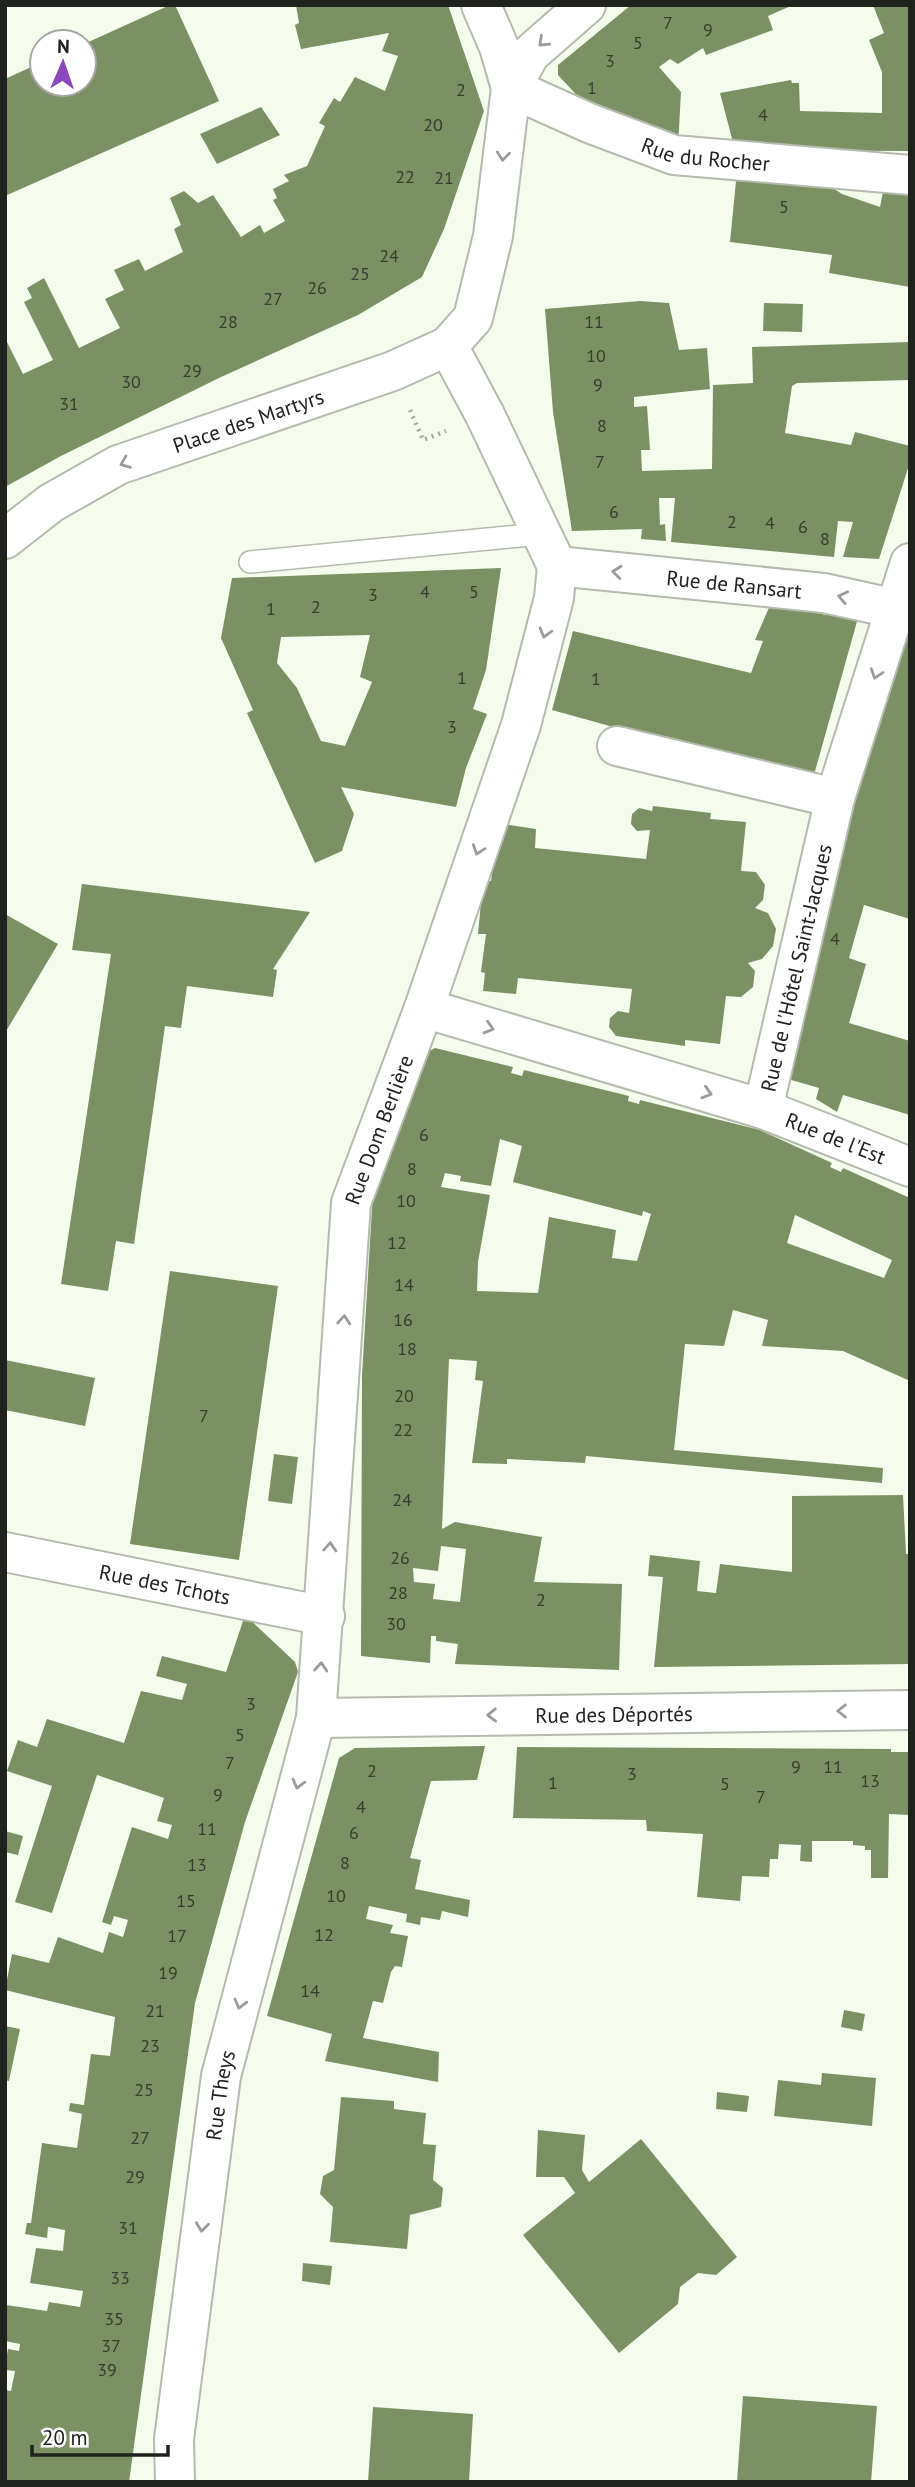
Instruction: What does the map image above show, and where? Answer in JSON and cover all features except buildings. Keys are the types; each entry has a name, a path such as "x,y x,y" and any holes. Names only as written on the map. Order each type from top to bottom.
{"street":[{"path":"481,5 499,47 511,88"},
{"path":"511,88 530,54 586,5"},
{"name":"Rue du Rocher","path":"511,88 589,123 674,155 910,175"},
{"name":"Place des Martyrs","path":"5,539 51,503 118,465 354,385 448,346 473,318 493,236 511,88"},
{"path":"448,346 485,415 549,550"},
{"name":"Rue de Ransart","path":"549,550 824,593 904,610"},
{"name":"Rue Dom Berlière","path":"316,1718 351,1203 424,1008 521,725 554,598 549,550"},
{"name":"Rue de l'Hôtel Saint-Jacques","path":"424,1008 763,1109 835,798 904,610 910,563"},
{"path":"617,746 835,798"},
{"name":"Rue de l'Est","path":"763,1109 910,1167"},
{"name":"Rue des Tchots","path":"5,1552 325,1616"},
{"name":"Rue des Déportés","path":"316,1718 910,1710"},
{"name":"Rue Theys","path":"175,2482 174,2439 221,2076 316,1718"}],"lane":[{"path":"250,562 549,550"}]}
